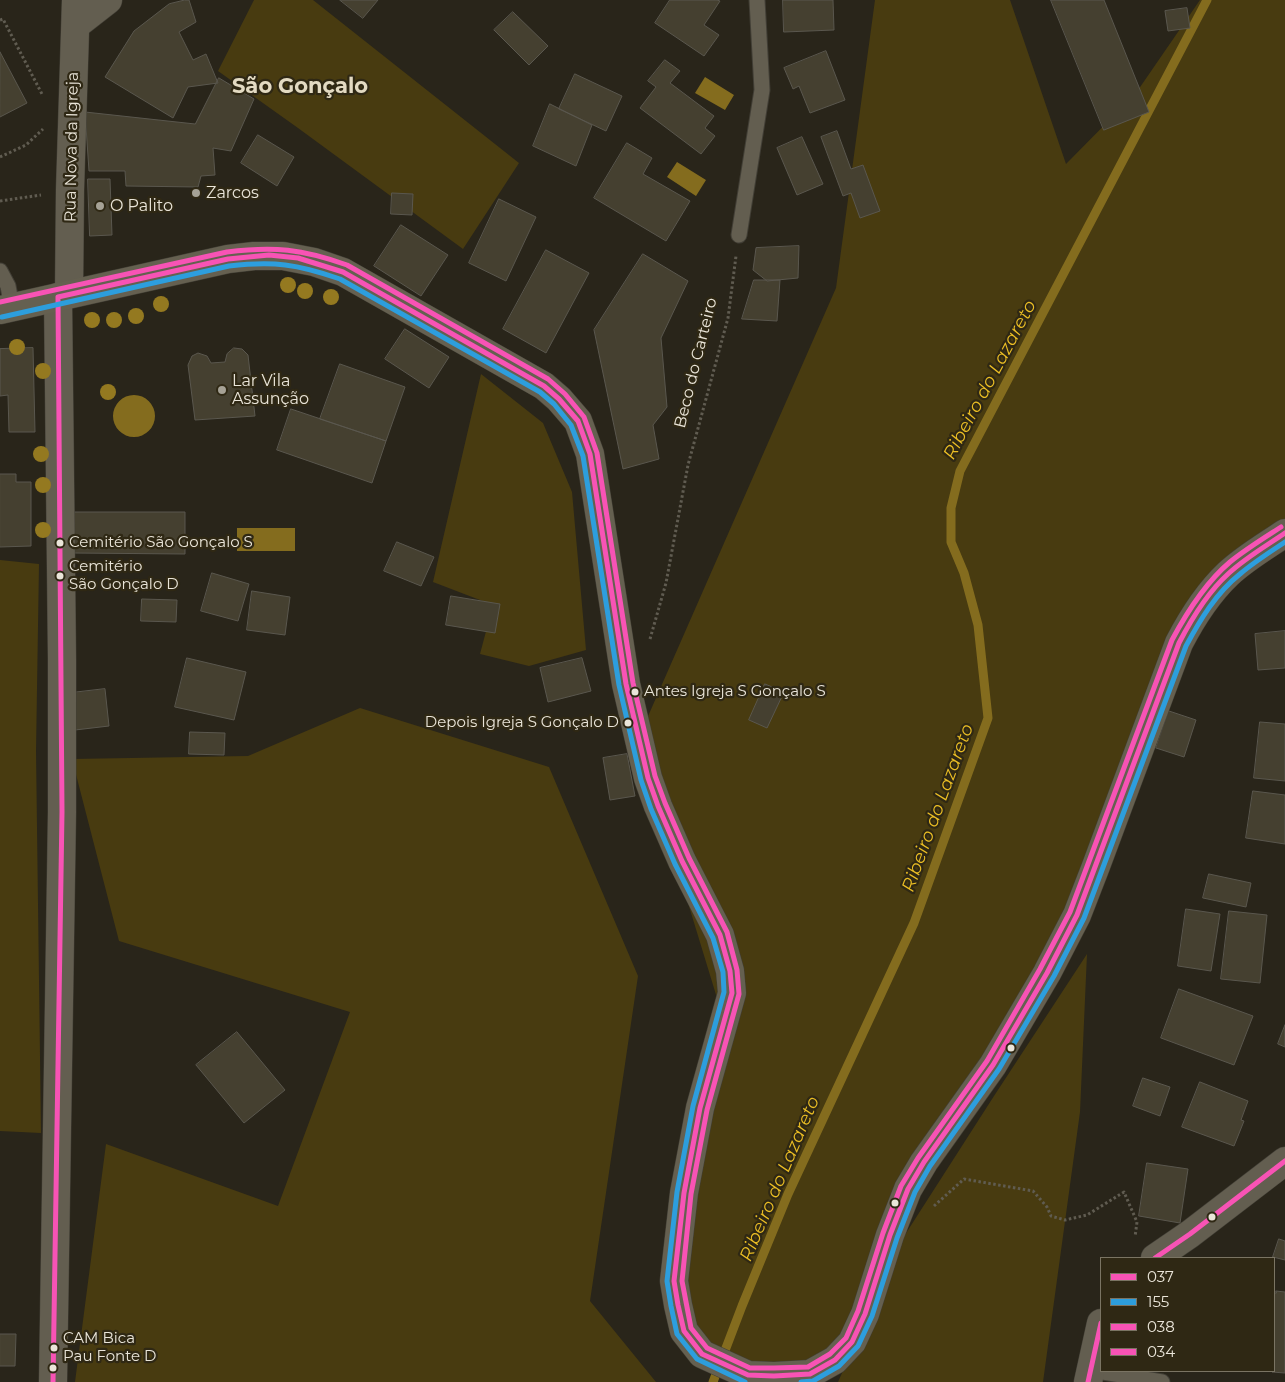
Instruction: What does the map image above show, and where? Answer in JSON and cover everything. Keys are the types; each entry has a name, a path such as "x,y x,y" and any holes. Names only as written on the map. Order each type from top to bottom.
{"main road":[{"path":"6,309 228,259 254,256 283,256 314,262 343,272 544,386 578,422 590,454 626,684 648,778 682,861 720,935 730,971 732,993 700,1108 686,1183 674,1281 678,1305 684,1330 702,1354 748,1375 810,1374 835,1360 852,1342 865,1314 890,1235 908,1189 924,1162 993,1065 1047,973 1077,915 1179,643 1207,598 1228,574 1285,533"}],"street":[{"path":"76,13 108,0"},
{"name":"Rua Nova da Igreja","path":"54,1382 62,802 64,296 70,190 76,13"},
{"path":"1156,1257 1190,1234 1285,1161"},
{"path":"1089,1376 1100,1327"}],"lane":[{"path":"739,235 762,90 757,0"},
{"path":"0,271 8,286 6,309"},
{"path":"1089,1376 1162,1382"}],"path":[{"path":"0,20 3,19 44,99"},
{"path":"0,157 26,145 43,129 45,122"},
{"path":"0,201 70,190"},
{"name":"Beco do Carteiro","path":"647,647 666,583 688,465 728,318 739,235"},
{"path":"928,1213 933,1206 964,1179 1032,1191 1047,1207 1051,1216 1065,1220 1087,1215 1124,1192 1138,1222 1134,1240"}],"shaded area":[{"path":"254,0 313,0 519,163 463,249 218,71"},
{"path":"875,0 1010,0 1066,164 1136,93 1200,0 1285,0 1285,533 1207,598 1096,866 924,1162 865,1314 810,1374 729,1368 678,1305 724,1021 638,739 836,288"},
{"path":"705,77 734,95 725,110 695,93"},
{"path":"677,162 706,180 696,196 667,177"},
{"path":"481,374 543,423 572,492 586,650 529,666 480,654 493,605 433,582"},
{"path":"138,395 146,398 152,404 155,416 152,428 146,434 130,437 122,434 116,428 113,412 116,404 122,398"},
{"path":"237,528 295,528 295,551 237,551"},
{"path":"0,560 39,564 36,751 41,1133 0,1131"},
{"path":"360,708 549,767 638,976 590,1301 656,1382 75,1382 106,1144 278,1206 350,1012 119,941 72,759 248,756"},
{"path":"1087,954 1080,1112 1043,1382 838,1382 901,1241"}],"building":[{"path":"189,0 196,22 179,32 193,60 206,54 218,83 188,87 173,118 105,77 134,31 169,4"},
{"path":"340,0 378,0 363,18"},
{"path":"670,0 720,1 704,25 719,35 704,56 655,23"},
{"path":"783,0 833,0 834,30 784,32"},
{"path":"1051,0 1104,0 1149,112 1104,130"},
{"path":"1187,8 1190,28 1168,31 1165,11"},
{"path":"513,12 548,46 529,65 494,30"},
{"path":"826,51 845,100 810,113 799,86 793,89 784,68"},
{"path":"0,52 27,103 0,117"},
{"path":"665,60 680,71 670,83 714,116 705,128 715,136 701,154 640,108 656,87 648,81"},
{"path":"575,74 622,96 606,131 559,109"},
{"path":"219,78 254,99 231,151 213,148 215,175 201,176 198,187 126,186 125,171 89,171 85,112 195,124"},
{"path":"550,104 592,125 576,166 533,146"},
{"path":"837,131 851,169 863,165 880,211 860,218 851,193 843,196 821,137"},
{"path":"258,135 294,157 277,186 241,163"},
{"path":"802,137 823,184 797,195 777,148"},
{"path":"627,143 652,158 643,174 690,201 666,241 594,198"},
{"path":"88,179 110,179 112,235 90,236"},
{"path":"392,193 413,194 412,215 391,214"},
{"path":"499,199 536,217 506,281 469,263"},
{"path":"401,225 448,255 421,296 374,266"},
{"path":"799,246 798,278 767,281 753,270 756,248"},
{"path":"546,250 589,273 546,353 503,329"},
{"path":"643,254 688,281 661,338 667,407 653,425 659,459 623,469 594,330"},
{"path":"754,280 780,280 777,321 742,319"},
{"path":"405,329 449,357 429,388 385,359"},
{"path":"33,348 35,432 9,432 8,395 0,396 0,349"},
{"name":"Lar Vila Assunção","path":"234,348 242,349 248,355 255,416 195,420 188,365 192,356 198,353 207,356 211,363 225,362 227,354"},
{"path":"340,364 405,387 386,441 320,419"},
{"path":"291,409 386,441 372,483 277,450"},
{"path":"0,474 16,474 16,482 31,482 31,546 0,547"},
{"path":"71,512 185,512 185,554 71,553"},
{"path":"397,542 434,557 421,586 384,571"},
{"path":"212,573 249,584 238,621 201,611"},
{"path":"252,591 290,597 285,635 247,630"},
{"path":"451,596 500,604 495,633 446,625"},
{"path":"142,599 177,600 176,622 141,621"},
{"path":"1285,631 1285,668 1258,670 1255,634"},
{"path":"187,658 246,672 234,720 175,707"},
{"path":"582,658 591,691 548,702 540,668"},
{"path":"765,684 784,692 767,728 749,720"},
{"path":"105,689 109,726 75,730 71,693"},
{"path":"1169,711 1196,720 1184,757 1156,748"},
{"path":"1260,722 1285,724 1285,781 1254,778"},
{"path":"190,732 225,733 224,755 189,754"},
{"path":"627,754 635,796 610,800 603,758"},
{"path":"1253,791 1285,795 1285,844 1246,838"},
{"path":"1209,874 1251,883 1246,907 1203,898"},
{"path":"1186,909 1220,914 1211,971 1178,966"},
{"path":"1229,911 1267,915 1260,983 1221,979"},
{"path":"1179,989 1253,1016 1234,1065 1161,1038"},
{"path":"1285,1025 1285,1047 1278,1044"},
{"path":"237,1032 285,1090 244,1123 196,1065"},
{"path":"1143,1078 1170,1087 1160,1116 1133,1106"},
{"path":"1200,1082 1248,1101 1241,1120 1244,1121 1234,1146 1182,1127"},
{"path":"1147,1163 1188,1169 1180,1223 1139,1216"},
{"path":"1279,1239 1285,1241 1285,1260 1273,1257"},
{"path":"1276,1291 1285,1292 1285,1373 1272,1372 1275,1372"},
{"path":"0,1334 16,1334 15,1366 0,1366"}],"waterway":[{"name":"Ribeiro do Lazareto","path":"713,1382 788,1194 914,923 988,718 978,625 964,573 951,542 951,508 960,471 1207,0"}],"transit line":[{"name":"038","path":"0,302 227,252 259,249 302,252 347,265 548,379 565,394 584,417 597,453 633,683 655,776 689,858 727,932 737,970 739,994 707,1110 691,1194 682,1281 691,1328 707,1348 750,1368 808,1367 830,1354 846,1338 858,1311 883,1233 901,1186 918,1158 987,1061 1040,969 1070,912 1172,640 1197,598 1212,579 1230,562 1281,527"},
{"name":"037","path":"58,297 228,259 269,255 298,258 343,272 544,386 559,399 578,421 590,454 626,684 648,778 682,861 720,935 730,971 732,993 700,1108 684,1193 674,1281 678,1305 684,1331 702,1354 748,1375 810,1374 835,1360 852,1342 865,1314 890,1235 908,1189 924,1162 993,1065 1047,973 1077,915 1179,643 1200,606 1220,581 1241,563 1285,533"},
{"name":"155","path":"2,317 229,266 273,264 298,267 340,279 540,392 554,404 571,425 583,456 619,685 641,780 651,809 675,864 713,938 723,972 724,992 693,1106 677,1192 667,1281 671,1306 677,1334 697,1359 745,1382"},
{"name":"037","path":"53,1382 62,812 58,297"},
{"name":"155","path":"801,1382 813,1381 839,1366 858,1346 872,1316 897,1238 915,1192 930,1166 999,1069 1054,976 1084,918 1186,646 1197,626 1209,607 1231,581 1285,542"},
{"name":"034","path":"1156,1257 1190,1234 1285,1161"},
{"name":"034","path":"1088,1382 1100,1328"}],"place":[{"name":"Zarcos","path":"196,193"},
{"name":"O Palito","path":"100,206"},
{"name":"Lar Vila Assunção","path":"222,390"},
{"name":"Cemitério São Gonçalo S","path":"60,543"},
{"name":"Cemitério São Gonçalo D","path":"60,576"},
{"name":"Antes Igreja S Gonçalo S","path":"635,692"},
{"name":"Depois Igreja S Gonçalo D","path":"628,723"},
{"name":"CAM Bica Pau Fonte D","path":"54,1348"}],"district":[{"name":"São Gonçalo","path":"300,87"}]}
